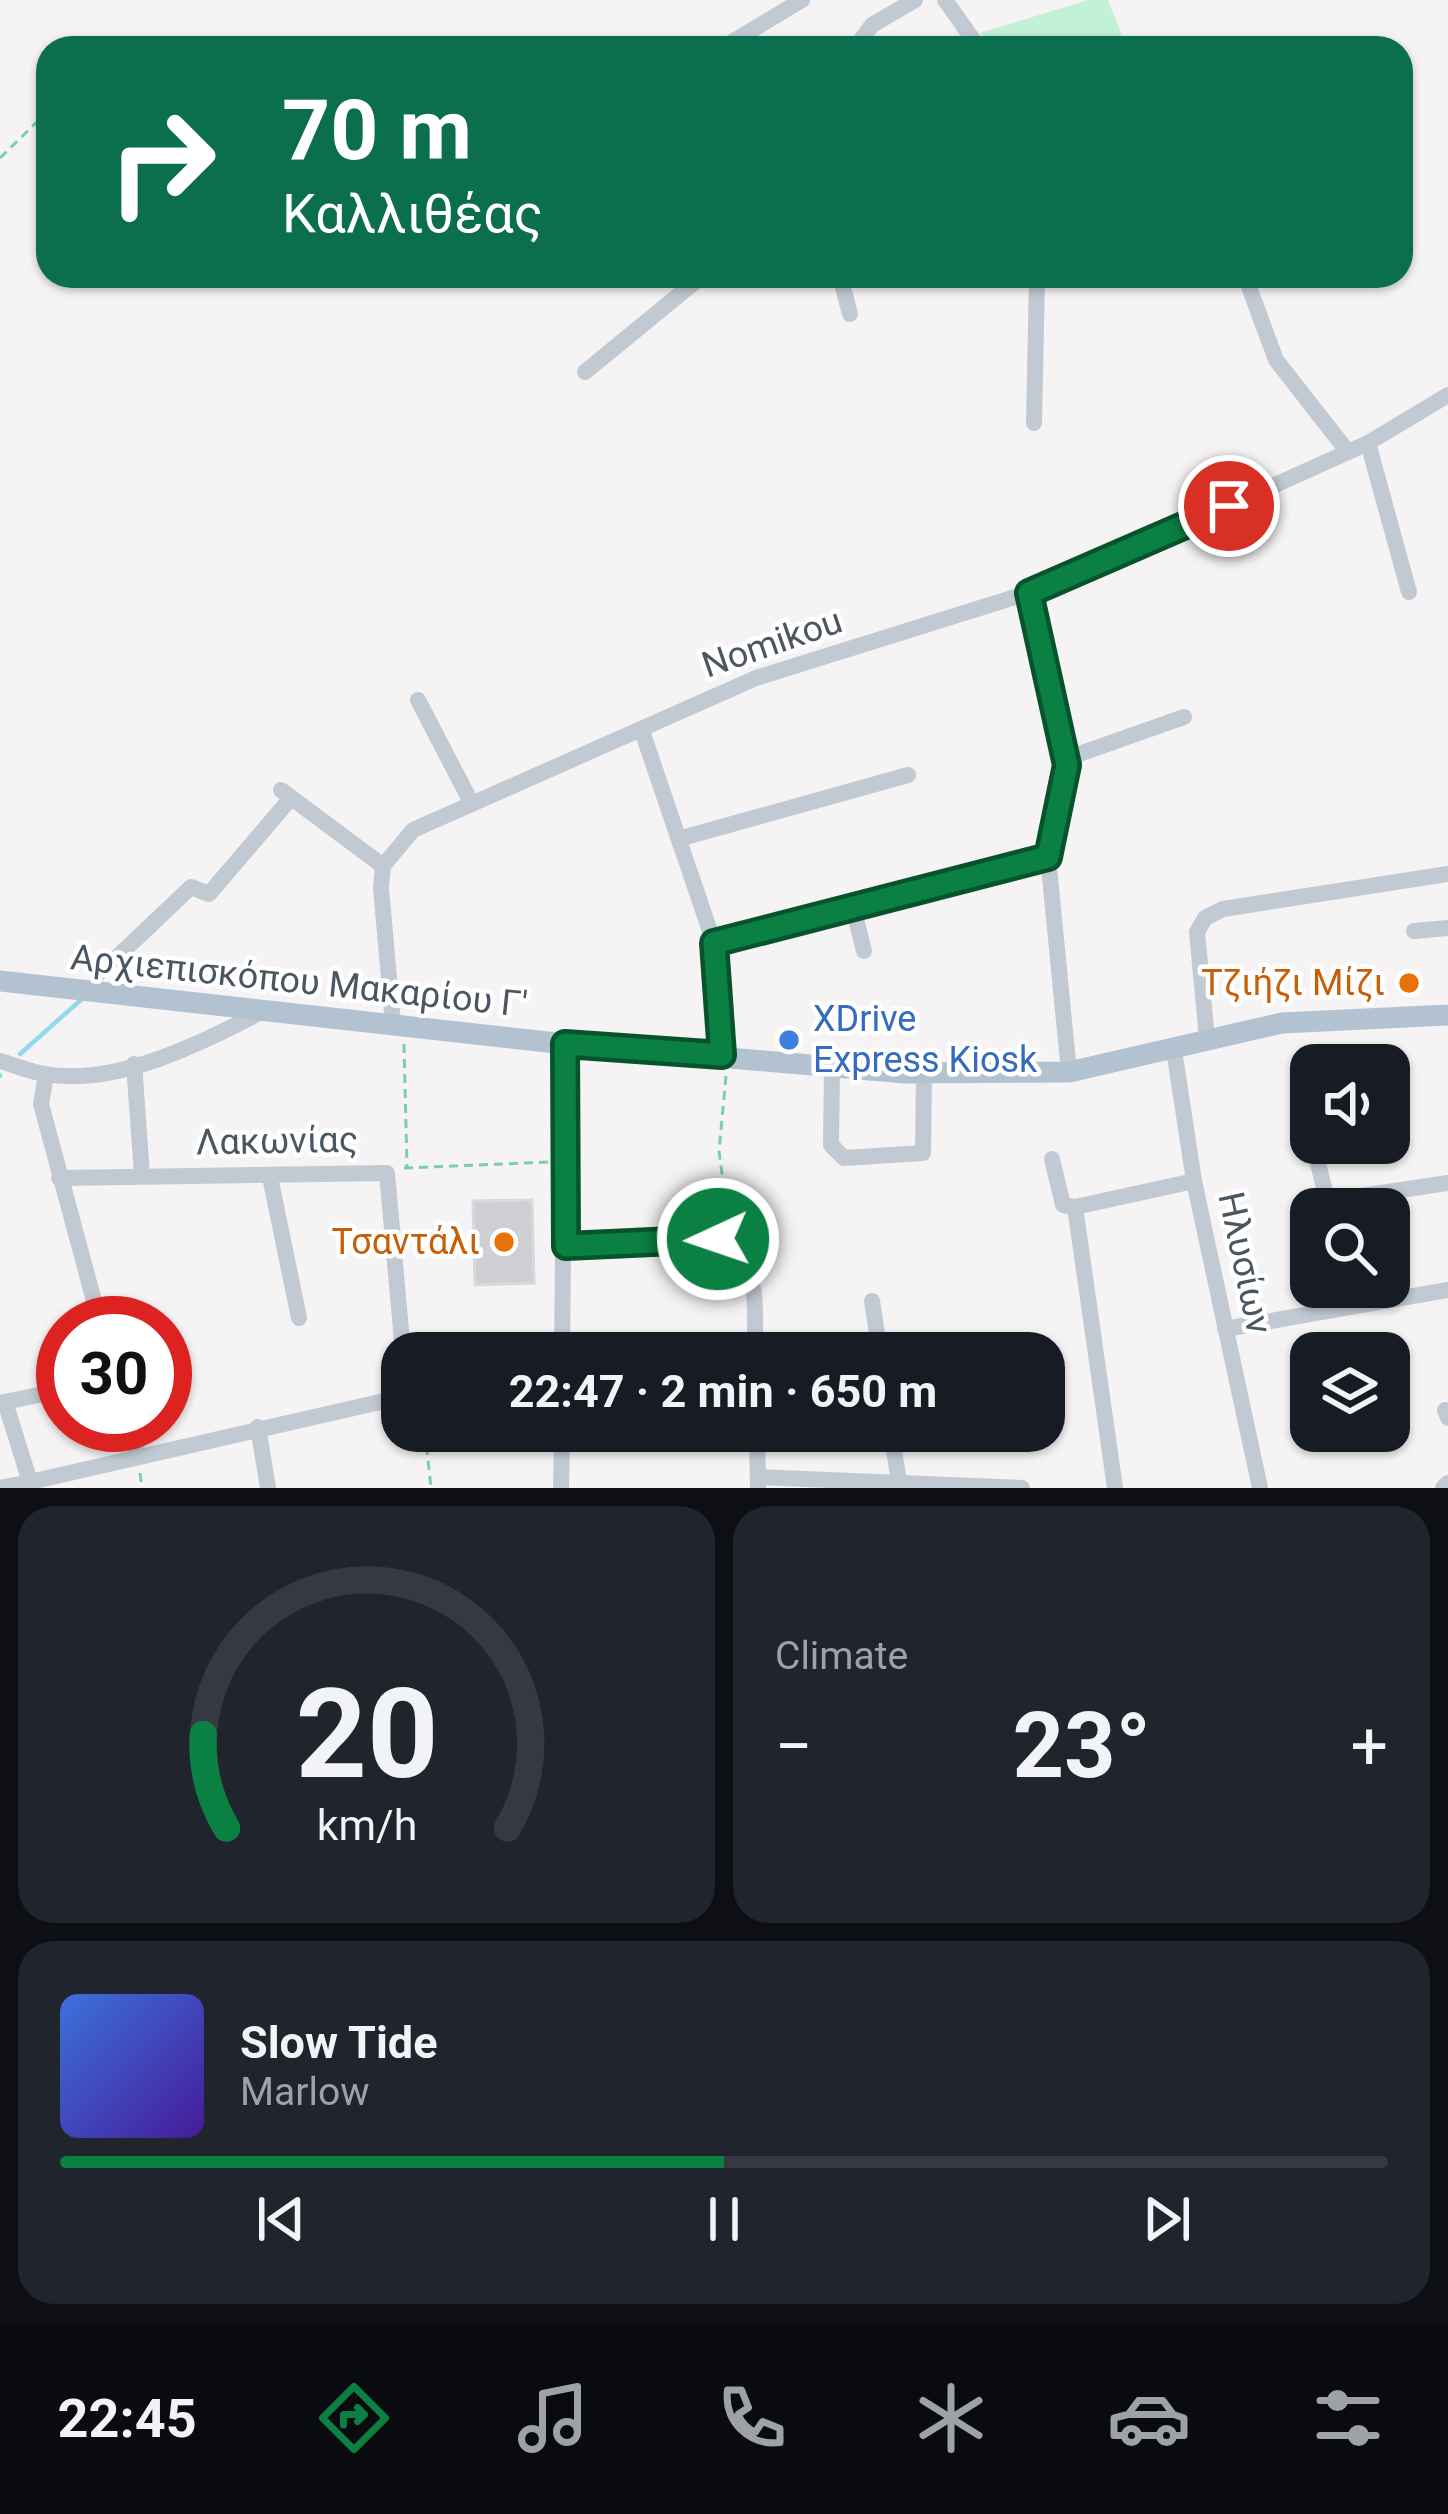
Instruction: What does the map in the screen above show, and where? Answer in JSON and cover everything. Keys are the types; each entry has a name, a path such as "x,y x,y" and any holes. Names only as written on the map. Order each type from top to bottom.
{"main road":[{"name":"Αρχιεπισκόπου Μακαρίου Γ'","path":"0,981 565,1044 924,1073 1069,1072 1282,1023 1448,1015"}],"street":[{"path":"742,36 802,0"},
{"path":"864,36 872,26 915,0"},
{"path":"945,0 970,36"},
{"path":"585,372 687,288"},
{"path":"843,288 850,314"},
{"path":"1034,423 1037,288"},
{"path":"1249,288 1276,360 1348,452"},
{"name":"Nomikou","path":"383,866 412,830 756,678 1029,593 1348,452 1448,395"},
{"path":"1369,442 1409,592"},
{"path":"1029,593 1065,758 1063,799 1048,857 1069,1072"},
{"path":"418,700 472,804"},
{"path":"1065,758 1184,717"},
{"path":"642,730 714,943 725,1056"},
{"path":"682,838 908,775"},
{"path":"115,959 191,887 208,894 286,794 383,866 398,1024"},
{"path":"714,943 1048,857"},
{"path":"1207,1039 1197,932 1205,918 1223,909 1448,874"},
{"path":"853,907 864,951"},
{"path":"1414,931 1448,928"},
{"path":"0,1061 46,1075 81,1075 134,1064 205,1040 265,1010"},
{"path":"563,1332 565,1044"},
{"name":"Ηλυσίων","path":"1174,1049 1194,1181 1260,1488"},
{"path":"134,1064 142,1174"},
{"path":"832,1066 831,1147 844,1158 923,1153 924,1073"},
{"path":"46,1075 41,1103 92,1296"},
{"path":"1052,1160 1063,1204 1075,1207 1194,1181"},
{"name":"Λακωνίας","path":"59,1178 387,1173 401,1332"},
{"path":"270,1177 299,1318"},
{"path":"1410,1190 1448,1183"},
{"path":"1075,1207 1115,1488"},
{"path":"566,1246 718,1239 735,1248 753,1278 754,1332"},
{"path":"1410,1296 1448,1290"},
{"path":"872,1301 877,1332"},
{"path":"1226,1329 1335,1308"},
{"path":"30,1482 2,1402 36,1395"},
{"path":"0,1488 381,1401"},
{"path":"258,1427 268,1488"},
{"path":"561,1488 562,1452"},
{"path":"757,1452 758,1482 1022,1488"},
{"path":"894,1452 899,1482"}],"path":[{"path":"0,158 36,123"},
{"path":"398,1024 406,1167"},
{"path":"725,1056 719,1150 735,1248"},
{"path":"387,1173 406,1167 564,1161"},
{"path":"427,1452 431,1488"}],"green space":[{"path":"1088,0 1108,0 1122,36 983,36 980,33"}],"building":[{"name":"Τσαντάλι","path":"532,1200 534,1283 475,1285 473,1201"}],"waterway":[{"path":"95,985 116,963"},
{"path":"20,1054 83,998"}],"place":[{"name":"Τζιήζι Μίζι","path":"1409,983"},
{"name":"XDrive Express Kiosk","path":"789,1040"},
{"name":"Τσαντάλι","path":"504,1242"}],"route":[{"path":"718,1239 566,1246 565,1044 722,1055 714,943 1048,857 1067,765 1029,593 1229,506"}]}
